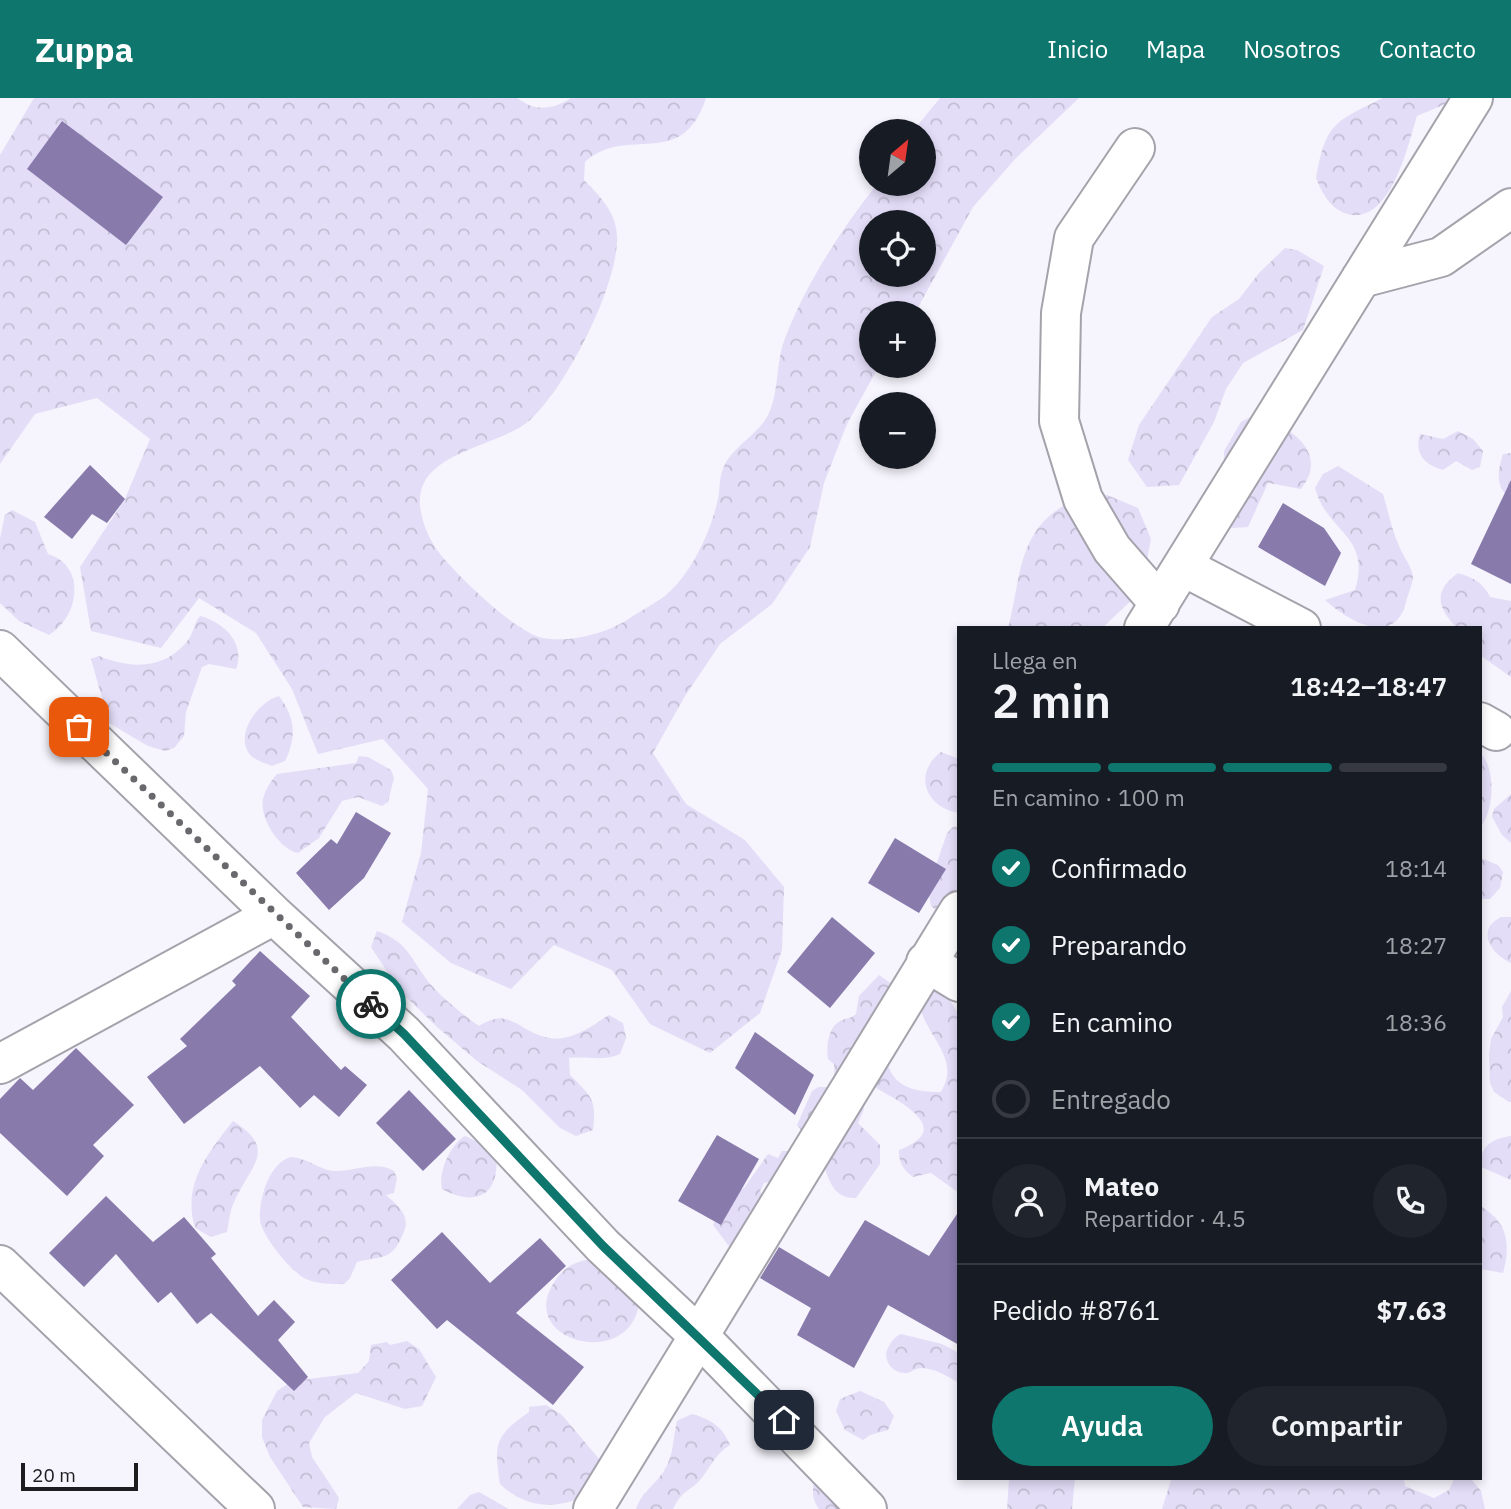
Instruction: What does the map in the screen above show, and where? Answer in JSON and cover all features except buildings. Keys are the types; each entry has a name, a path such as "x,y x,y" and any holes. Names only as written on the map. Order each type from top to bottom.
{"street":[{"path":"1135,148 1074,238 1061,313 1059,421 1083,499 1152,616 1473,98"},
{"path":"1360,278 1441,257 1511,208"},
{"path":"1184,567 1297,626"},
{"path":"0,650 274,915 404,1034 603,1246 700,1336 867,1509"},
{"path":"593,1509 957,914"},
{"path":"0,1063 274,915"},
{"path":"926,962 957,981"},
{"path":"0,1265 255,1509"}],"green space":[{"path":"34,98 517,98 531,106 544,108 571,98 706,98 695,121 683,134 652,144 619,146 602,151 585,162 584,180 610,212 617,236 609,280 588,334 559,384 530,420 518,429 468,450 438,467 427,477 421,491 420,507 431,541 460,576 503,615 543,638 589,636 621,623 666,595 692,563 711,524 727,461 759,428 769,413 784,341 802,299 824,259 868,196 936,196 936,119 923,119 940,98 1079,98 1015,159 973,207 936,275 936,210 859,210 859,287 929,287 922,301 859,301 859,378 872,378 865,392 859,392 859,402 847,424 824,483 810,547 772,604 720,644 685,696 653,753 686,804 745,840 784,887 782,950 760,1013 710,1053 650,1024 612,970 554,945 511,989 451,963 402,922 421,853 428,789 383,739 318,754 292,689 256,633 199,598 161,648 91,631 80,567 125,499 150,439 97,398 35,414 0,464 0,155"},
{"path":"1383,98 1451,98 1448,103 1417,116 1396,178 1378,205 1366,213 1345,213 1329,202 1316,178 1324,146 1335,126 1343,119"},
{"path":"1285,248 1297,250 1324,266 1303,330 1243,363 1226,389 1214,422 1179,485 1147,487 1128,460 1139,425 1212,317 1239,299 1259,273"},
{"path":"1254,415 1279,425 1301,441 1311,463 1309,475 1301,489 1268,483 1248,527 1232,528 1219,518 1225,485 1224,451 1241,422"},
{"path":"1458,431 1473,439 1483,451 1480,467 1472,470 1456,461 1443,470 1422,457 1418,447 1420,434 1443,439"},
{"path":"1511,453 1511,498 1502,489 1499,478 1503,454"},
{"path":"1338,466 1383,494 1397,540 1413,576 1400,616 1392,624 1370,626 1358,622 1325,600 1355,590 1359,572 1358,557 1353,545 1321,503 1315,488 1323,474"},
{"path":"1095,494 1107,495 1138,508 1151,539 1145,570 1133,599 1104,626 1008,626 1022,562 1035,532 1046,519 1073,502"},
{"path":"12,510 35,522 48,554 69,569 73,580 72,605 59,627 49,635 19,621 0,603 0,538 5,515"},
{"path":"1458,573 1477,581 1490,597 1511,601 1511,677 1482,657 1482,626 1455,626 1445,614 1441,593"},
{"path":"200,616 217,623 231,635 238,651 238,660 236,669 209,664 202,667 186,712 184,736 174,748 165,751 148,746 109,723 91,659 99,656 135,665 158,662 179,650 192,634"},
{"path":"279,696 291,719 293,735 285,761 272,766 250,755 245,744 245,735 258,710"},
{"path":"941,752 957,758 957,812 938,804 927,789 925,780 932,761"},
{"path":"1482,755 1489,769 1492,790 1482,824"},
{"path":"359,756 368,757 391,770 394,778 388,802 382,806 358,797 342,801 319,838 298,853 284,846 272,832 263,807 265,792 277,774 356,763"},
{"path":"1511,794 1511,843 1502,835 1492,817 1494,809"},
{"path":"957,826 957,928 931,906 928,889 947,833"},
{"path":"1482,858 1498,865 1503,872 1500,888 1490,899 1482,899"},
{"path":"1501,917 1511,917 1511,963 1497,954 1487,935 1493,922"},
{"path":"377,931 404,947 433,987 479,1026 490,1021 507,1019 538,1035 557,1039 581,1032 609,1015 623,1023 626,1038 620,1054 600,1058 569,1058 570,1075 588,1093 593,1105 593,1130 576,1136 560,1128 522,1090 477,1061 437,1027 399,990 371,947"},
{"path":"879,975 892,984 887,1058 891,1072 901,1083 917,1090 941,1092 947,1077 947,1064 942,1051 921,1012 919,978 944,992 957,1011 957,1192 931,1173 913,1177 904,1169 899,1150 916,1142 923,1133 923,1124 906,1106 871,1085 860,1093 864,1109 858,1123 880,1145 880,1164 856,1198 841,1195 836,1190 818,1153 797,1125 812,1091 818,1087 835,1087 834,1064 827,1054 829,1038 836,1024 856,1014 859,996"},
{"path":"1511,991 1509,1102 1494,1092 1490,1083 1489,1055 1491,1039 1503,1017 1502,1007"},
{"path":"233,1121 255,1140 257,1158 233,1204 227,1232 211,1237 195,1228 192,1212 194,1184 206,1158"},
{"path":"465,1136 491,1148 496,1156 494,1181 489,1189 475,1197 465,1197 442,1189 446,1160"},
{"path":"1511,1136 1511,1180 1482,1167 1482,1154 1488,1145"},
{"path":"782,1151 790,1151 781,1179 764,1183 760,1191 771,1212 744,1253 728,1245 713,1225 729,1195 744,1188 768,1154 778,1158"},
{"path":"291,1157 334,1171 380,1166 394,1171 397,1178 394,1193 386,1195 403,1213 406,1223 397,1246 382,1257 357,1262 350,1278 344,1284 311,1281 300,1276 278,1253 260,1220 261,1202 267,1182 277,1166"},
{"path":"1482,1207 1497,1219 1505,1235 1507,1253 1503,1273 1482,1269"},
{"path":"592,1259 639,1304 631,1324 616,1337 598,1342 579,1340 562,1333 550,1321 546,1304 553,1284 560,1274 575,1264"},
{"path":"901,1334 942,1344 957,1352 957,1382 927,1369 901,1373 893,1369 886,1354 896,1337"},
{"path":"407,1341 419,1349 436,1377 422,1406 405,1409 356,1393 325,1417 309,1443 312,1457 339,1498 336,1509 303,1507 270,1457 262,1437 262,1420 277,1391 292,1381 358,1373 369,1361 371,1345"},
{"path":"860,1391 884,1402 894,1416 888,1430 863,1440 845,1430 836,1411 840,1399"},
{"path":"546,1405 562,1415 600,1460 597,1479 587,1492 576,1500 545,1505 518,1497 500,1484 497,1450 503,1435 529,1412 529,1407"},
{"path":"692,1414 716,1425 730,1445 716,1457 700,1480 683,1494 673,1509 636,1509 668,1464 677,1421"},
{"path":"819,1470 870,1509 819,1509 813,1490"},
{"path":"1009,1480 1075,1480 1072,1509 1007,1509"},
{"path":"1171,1480 1404,1480 1405,1486 1434,1498 1449,1490 1454,1480 1472,1480 1481,1491 1485,1509 1162,1509"},
{"path":"479,1492 508,1509 457,1509 470,1495"}],"way so far":[{"path":"79,727 274,915 371,1004"}],"route":[{"path":"371,1004 404,1034 603,1246 700,1336 784,1420"}]}
